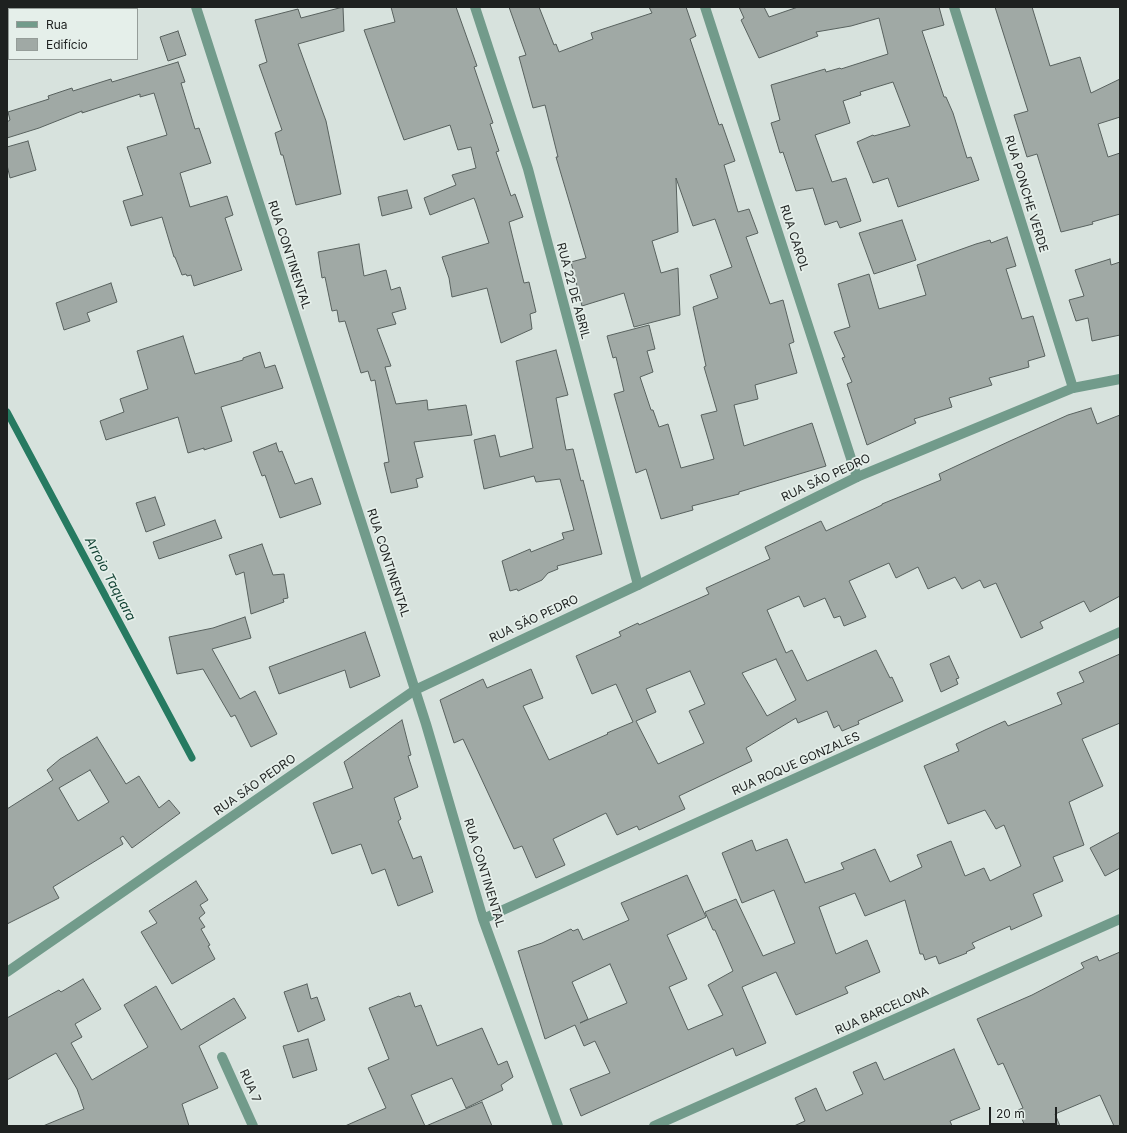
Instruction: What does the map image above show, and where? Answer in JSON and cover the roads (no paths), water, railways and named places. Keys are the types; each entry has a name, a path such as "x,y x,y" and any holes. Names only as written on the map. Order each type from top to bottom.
{"street":[{"name":"RUA CONTINENTAL","path":"196,7 415,690 483,919 558,1126"},
{"name":"RUA 22 DE ABRIL","path":"475,7 528,169 638,585"},
{"name":"RUA CAROL","path":"705,7 857,477"},
{"name":"RUA PONCHE VERDE","path":"954,7 1072,388"},
{"name":"RUA SÃO PEDRO","path":"7,972 415,690 638,585 857,477 1072,388 1120,378"},
{"name":"RUA ROQUE GONZALES","path":"483,919 1120,632"},
{"name":"RUA BARCELONA","path":"654,1126 1120,919"},
{"name":"RUA 7","path":"222,1057 254,1126"}],"waterway":[{"name":"Arroio Taquara","path":"7,412 192,758"}]}
